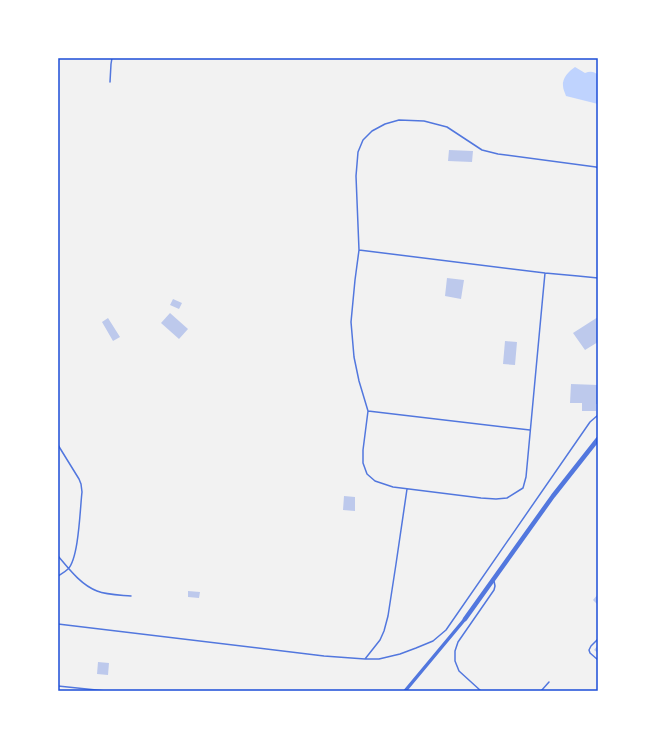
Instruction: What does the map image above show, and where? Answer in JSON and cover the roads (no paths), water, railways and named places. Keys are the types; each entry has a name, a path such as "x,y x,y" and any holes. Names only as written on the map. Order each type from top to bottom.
{"street":[{"path":"405,691 465,619 553,496 598,439"}],"lane":[{"path":"110,82 112,58"},
{"path":"546,273 526,477 523,488 507,498 496,499 393,487 375,481 367,474 363,463 363,450 368,410 359,381 354,357 351,322 359,250 356,176 358,152 363,140 372,131 385,124 399,120 424,120 448,127 482,150 488,152 598,168"},
{"path":"359,250 598,278"},
{"path":"368,410 530,430"},
{"path":"58,624 324,656 379,659 400,654 433,641 446,630 590,422 598,415"},
{"path":"58,445 79,479 82,492 76,549 73,562 69,568 58,576"},
{"path":"365,659 380,640 388,616 407,489"},
{"path":"58,556 90,588 99,592 132,596"},
{"path":"481,691 459,671 455,651 458,642 494,590 495,583 493,580"},
{"path":"598,639 589,650 598,660"},
{"path":"541,691 549,682"},
{"path":"58,686 106,691"}],"water":[{"path":"575,67 585,73 592,72 598,75 598,104 566,96 563,83 568,73"}]}
